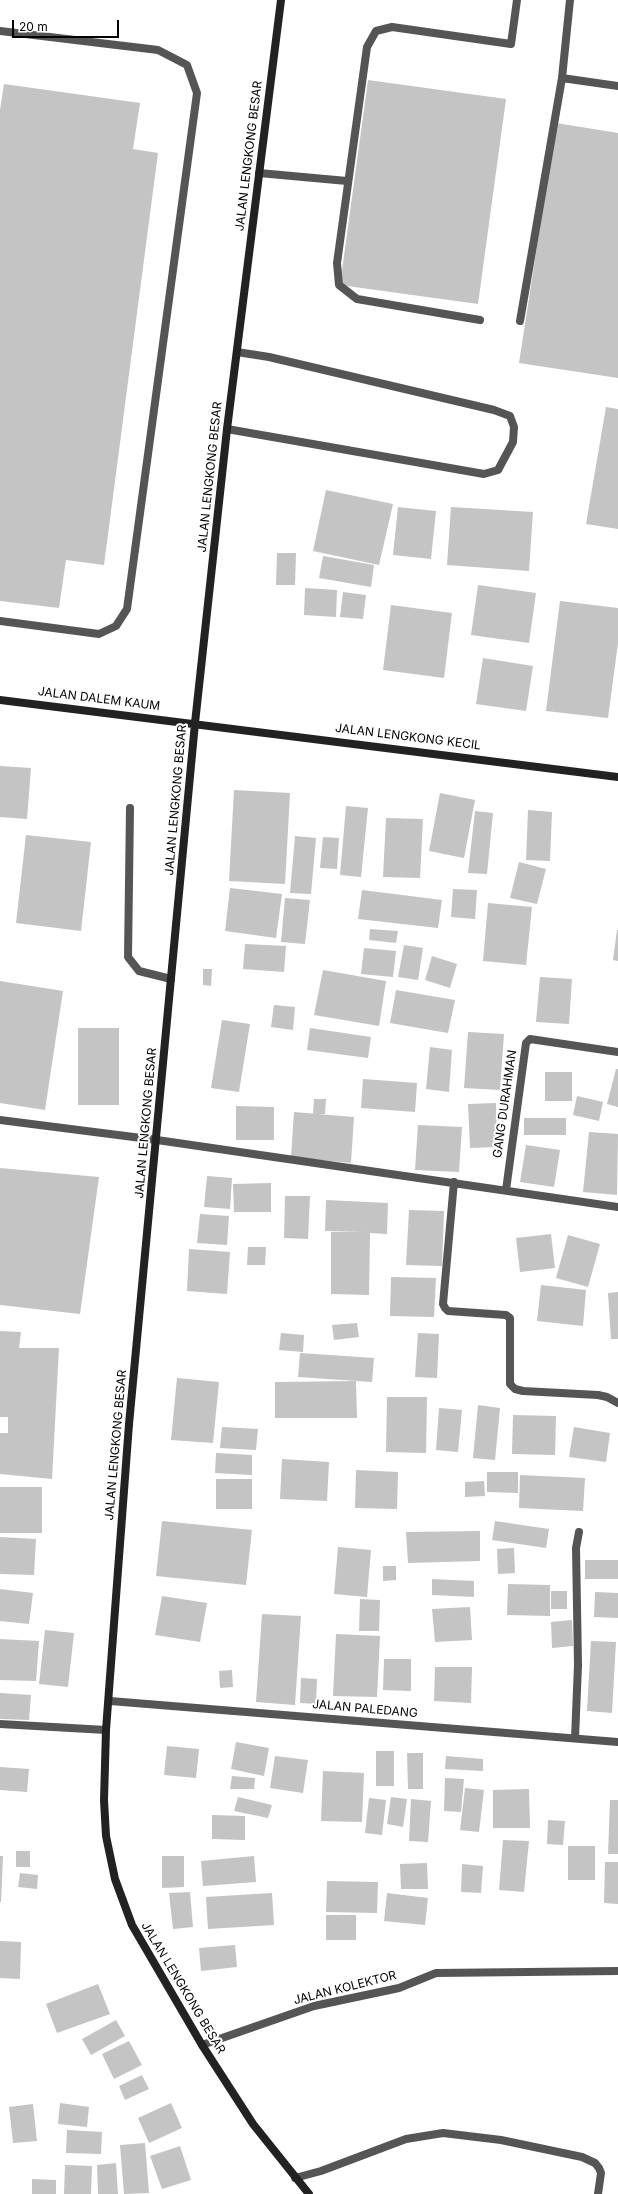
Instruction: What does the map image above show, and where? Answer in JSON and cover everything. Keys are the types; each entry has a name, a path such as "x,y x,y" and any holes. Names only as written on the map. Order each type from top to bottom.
{"street":[{"name":"JALAN LENGKONG BESAR","path":"281,0 237,352 195,723 157,1140 129,1424 110,1701 106,1730 104,1800 106,1836 115,1879 132,1925 202,2045 254,2124 309,2194"},
{"path":"480,320 357,300 339,285 337,263 347,181 367,47 376,31 392,27 512,44 517,0"},
{"path":"520,321 562,78 570,0"},
{"path":"0,32 158,50 187,65 197,93 126,609 116,626 99,634 0,621"},
{"path":"562,78 618,86"},
{"path":"259,173 347,181"},
{"path":"228,429 484,474 498,470 513,442 514,427 510,416 494,410 269,357 237,352"},
{"name":"JALAN DALEM KAUM","path":"0,700 195,723"},
{"name":"JALAN LENGKONG KECIL","path":"195,723 618,777"},
{"path":"130,808 128,957 139,971 171,979"},
{"name":"GANG DURAHMAN","path":"506,1190 526,1043 530,1039 618,1052"},
{"path":"0,1120 157,1140 618,1207"},
{"path":"454,1182 443,1304 445,1308 448,1311 506,1315 510,1318 510,1384 515,1389 523,1391 598,1395 607,1397 618,1404"},
{"path":"575,1738 578,1665 576,1548 579,1532"},
{"name":"JALAN PALEDANG","path":"110,1701 618,1742"},
{"path":"0,1724 106,1730"},
{"name":"JALAN KOLEKTOR","path":"202,2045 314,2006 399,1988 436,1973 618,1971"},
{"path":"295,2178 406,2139 443,2133 501,2140 582,2157 595,2163 599,2168 601,2173 598,2194"}],"building":[{"path":"368,80 506,99 478,304 340,285"},
{"path":"4,84 140,103 133,149 158,153 104,565 66,560 59,608 0,601 0,110"},
{"path":"556,123 618,133 618,378 519,363"},
{"path":"606,407 618,409 618,529 586,524"},
{"path":"326,490 393,504 379,565 313,551"},
{"path":"398,507 436,511 431,559 393,555"},
{"path":"451,507 533,512 529,571 447,565"},
{"path":"277,553 296,553 295,585 276,585"},
{"path":"323,556 374,565 371,587 319,578"},
{"path":"478,585 536,593 529,643 471,635"},
{"path":"305,588 337,590 336,617 304,615"},
{"path":"343,592 366,595 363,619 340,617"},
{"path":"560,601 618,608 618,643 608,718 546,711"},
{"path":"391,605 452,613 444,678 383,670"},
{"path":"483,658 533,666 526,711 476,704"},
{"path":"0,766 31,768 27,819 0,817"},
{"path":"234,790 290,793 285,884 229,881"},
{"path":"440,793 475,800 464,858 429,851"},
{"path":"346,806 368,808 361,877 340,875"},
{"path":"528,810 552,812 550,861 526,860"},
{"path":"475,811 493,813 487,874 468,873"},
{"path":"386,818 423,819 420,878 383,877"},
{"path":"26,835 91,842 81,931 16,923"},
{"path":"295,836 316,838 311,894 290,893"},
{"path":"323,837 339,838 337,869 320,868"},
{"path":"519,862 546,869 537,904 510,898"},
{"path":"230,888 282,894 276,938 225,931"},
{"path":"453,889 477,890 475,919 451,917"},
{"path":"362,890 442,900 438,928 358,919"},
{"path":"285,898 310,900 305,944 281,942"},
{"path":"488,903 532,907 526,965 483,961"},
{"path":"370,929 398,931 396,943 369,940"},
{"path":"618,930 618,961 613,960"},
{"path":"245,944 286,946 284,972 243,969"},
{"path":"404,945 423,948 418,980 398,977"},
{"path":"364,948 396,951 393,977 361,974"},
{"path":"432,956 457,964 450,988 425,980"},
{"path":"203,969 212,969 211,986 203,985"},
{"path":"323,970 386,981 379,1026 314,1015"},
{"path":"540,977 572,979 569,1024 536,1022"},
{"path":"0,981 63,991 45,1110 0,1103"},
{"path":"396,990 455,1000 448,1033 390,1023"},
{"path":"274,1005 295,1007 293,1030 271,1027"},
{"path":"222,1020 250,1024 239,1092 211,1088"},
{"path":"78,1028 119,1028 119,1105 78,1105"},
{"path":"310,1028 371,1037 368,1058 307,1050"},
{"path":"468,1032 504,1034 500,1090 464,1088"},
{"path":"430,1047 452,1050 449,1092 426,1089"},
{"path":"616,1069 618,1069 618,1107 607,1104"},
{"path":"545,1072 572,1072 572,1101 545,1101"},
{"path":"363,1079 417,1083 415,1112 361,1108"},
{"path":"577,1096 603,1102 599,1121 573,1115"},
{"path":"314,1099 326,1099 325,1114 313,1114"},
{"path":"496,1103 497,1147 470,1148 468,1104"},
{"path":"236,1106 274,1107 274,1140 236,1140"},
{"path":"294,1112 354,1117 351,1163 291,1157"},
{"path":"524,1118 566,1118 566,1135 524,1135"},
{"path":"418,1125 462,1127 459,1172 415,1170"},
{"path":"589,1132 618,1134 617,1195 583,1192"},
{"path":"526,1145 560,1150 554,1187 520,1182"},
{"path":"0,1168 99,1177 80,1314 0,1305"},
{"path":"207,1176 232,1178 230,1209 204,1207"},
{"path":"271,1183 271,1212 234,1212 233,1184"},
{"path":"285,1196 310,1196 308,1239 284,1238"},
{"path":"326,1200 388,1203 387,1234 370,1233 369,1295 331,1294 331,1232 363,1232 325,1231"},
{"path":"409,1210 444,1211 442,1266 406,1265"},
{"path":"200,1214 229,1216 227,1245 197,1243"},
{"path":"551,1234 555,1268 520,1272 516,1238"},
{"path":"568,1235 600,1244 588,1287 556,1278"},
{"path":"248,1247 266,1247 265,1265 247,1265"},
{"path":"189,1249 230,1252 227,1294 187,1291"},
{"path":"391,1277 436,1278 434,1317 390,1316"},
{"path":"541,1285 586,1290 583,1326 537,1321"},
{"path":"618,1292 618,1339 611,1339 608,1293"},
{"path":"357,1323 359,1337 334,1340 332,1325"},
{"path":"0,1331 21,1332 19,1348 59,1348 52,1479 0,1474 0,1433 8,1433 8,1417 0,1417"},
{"path":"281,1333 304,1335 303,1352 279,1350"},
{"path":"418,1333 439,1334 437,1378 415,1377"},
{"path":"300,1353 374,1358 372,1382 298,1377"},
{"path":"177,1378 219,1382 213,1443 171,1440"},
{"path":"356,1381 357,1418 275,1418 275,1382"},
{"path":"387,1397 427,1397 426,1453 386,1452"},
{"path":"478,1405 500,1408 495,1460 473,1458"},
{"path":"439,1408 462,1410 458,1452 436,1450"},
{"path":"513,1415 556,1416 555,1455 512,1454"},
{"path":"222,1427 258,1429 256,1450 220,1448"},
{"path":"574,1427 610,1433 606,1462 569,1457"},
{"path":"216,1453 252,1455 252,1475 215,1473"},
{"path":"282,1459 329,1462 327,1501 280,1499"},
{"path":"356,1470 398,1472 397,1509 355,1508"},
{"path":"487,1472 518,1472 518,1493 487,1492"},
{"path":"520,1475 585,1478 583,1511 519,1508"},
{"path":"216,1479 252,1479 252,1509 216,1509"},
{"path":"484,1481 485,1496 465,1497 465,1482"},
{"path":"0,1487 42,1487 42,1533 0,1533"},
{"path":"162,1521 252,1530 246,1585 156,1576"},
{"path":"495,1521 549,1529 546,1548 492,1540"},
{"path":"480,1531 480,1561 408,1563 406,1532"},
{"path":"0,1537 36,1539 34,1575 0,1574"},
{"path":"338,1547 371,1550 367,1597 334,1594"},
{"path":"514,1548 515,1573 498,1574 497,1549"},
{"path":"585,1560 618,1560 618,1579 585,1579"},
{"path":"383,1566 396,1566 396,1580 383,1581"},
{"path":"432,1579 474,1581 474,1597 432,1595"},
{"path":"508,1584 550,1585 550,1616 507,1615"},
{"path":"0,1589 33,1593 29,1624 0,1621"},
{"path":"551,1591 567,1591 567,1609 551,1609"},
{"path":"595,1592 618,1593 618,1618 594,1617"},
{"path":"162,1596 207,1603 200,1642 155,1635"},
{"path":"360,1599 380,1600 379,1631 359,1631"},
{"path":"470,1607 472,1640 435,1642 432,1609"},
{"path":"262,1614 301,1616 295,1705 256,1702"},
{"path":"572,1620 573,1646 552,1648 551,1622"},
{"path":"45,1630 74,1633 68,1687 39,1684"},
{"path":"336,1634 380,1636 377,1697 333,1696"},
{"path":"0,1639 39,1641 36,1681 0,1680"},
{"path":"591,1641 616,1642 612,1713 587,1711"},
{"path":"384,1659 411,1659 411,1691 383,1690"},
{"path":"435,1667 472,1667 471,1703 434,1701"},
{"path":"232,1670 233,1687 220,1688 219,1671"},
{"path":"301,1678 317,1679 316,1704 300,1703"},
{"path":"0,1693 31,1695 29,1720 0,1719"},
{"path":"236,1742 269,1748 264,1776 231,1769"},
{"path":"167,1746 199,1749 196,1778 164,1775"},
{"path":"376,1751 394,1751 394,1786 376,1786"},
{"path":"407,1753 423,1753 423,1789 408,1789"},
{"path":"275,1756 308,1760 303,1793 270,1788"},
{"path":"446,1756 483,1759 483,1771 445,1769"},
{"path":"0,1767 29,1769 27,1792 0,1790"},
{"path":"323,1771 364,1773 362,1822 321,1821"},
{"path":"232,1776 255,1778 254,1789 230,1789"},
{"path":"445,1778 464,1779 461,1812 444,1811"},
{"path":"465,1788 484,1790 479,1832 460,1830"},
{"path":"529,1789 530,1828 493,1828 493,1790"},
{"path":"238,1797 272,1805 268,1818 234,1811"},
{"path":"391,1797 407,1799 403,1827 387,1824"},
{"path":"369,1798 386,1800 382,1835 365,1833"},
{"path":"411,1799 431,1801 428,1842 409,1841"},
{"path":"610,1800 618,1800 618,1854 608,1854"},
{"path":"212,1815 245,1816 245,1840 212,1839"},
{"path":"548,1820 565,1821 563,1845 547,1844"},
{"path":"503,1840 529,1841 524,1892 499,1890"},
{"path":"568,1846 595,1846 595,1880 568,1880"},
{"path":"16,1851 30,1851 30,1867 16,1867"},
{"path":"0,1856 3,1856 1,1902 0,1902"},
{"path":"162,1856 184,1856 184,1887 162,1888"},
{"path":"254,1856 256,1882 203,1886 201,1861"},
{"path":"605,1862 618,1862 618,1904 604,1903"},
{"path":"427,1863 428,1889 401,1889 400,1864"},
{"path":"462,1864 483,1866 481,1893 461,1892"},
{"path":"20,1873 38,1875 37,1889 18,1887"},
{"path":"327,1881 378,1882 377,1913 326,1912"},
{"path":"190,1892 193,1927 173,1929 169,1893"},
{"path":"272,1893 274,1925 208,1929 206,1897"},
{"path":"387,1893 428,1898 425,1925 384,1921"},
{"path":"326,1915 356,1915 356,1940 326,1940"},
{"path":"0,1941 21,1942 20,1979 0,1978"},
{"path":"235,1945 237,1967 201,1971 199,1948"},
{"path":"98,1984 110,2014 57,2033 46,2004"},
{"path":"116,2020 125,2036 91,2055 82,2039"},
{"path":"129,2041 142,2065 114,2079 102,2054"},
{"path":"142,2075 149,2089 125,2100 119,2086"},
{"path":"60,2103 89,2107 87,2127 58,2124"},
{"path":"171,2103 182,2128 149,2143 138,2118"},
{"path":"33,2104 37,2141 13,2143 9,2107"},
{"path":"67,2130 102,2132 101,2154 66,2153"},
{"path":"145,2143 149,2193 124,2194 120,2145"},
{"path":"180,2146 191,2180 162,2189 150,2156"},
{"path":"116,2163 118,2194 98,2194 97,2165"},
{"path":"65,2165 92,2166 91,2194 64,2194"},
{"path":"32,2179 56,2180 56,2194 32,2194"}]}
